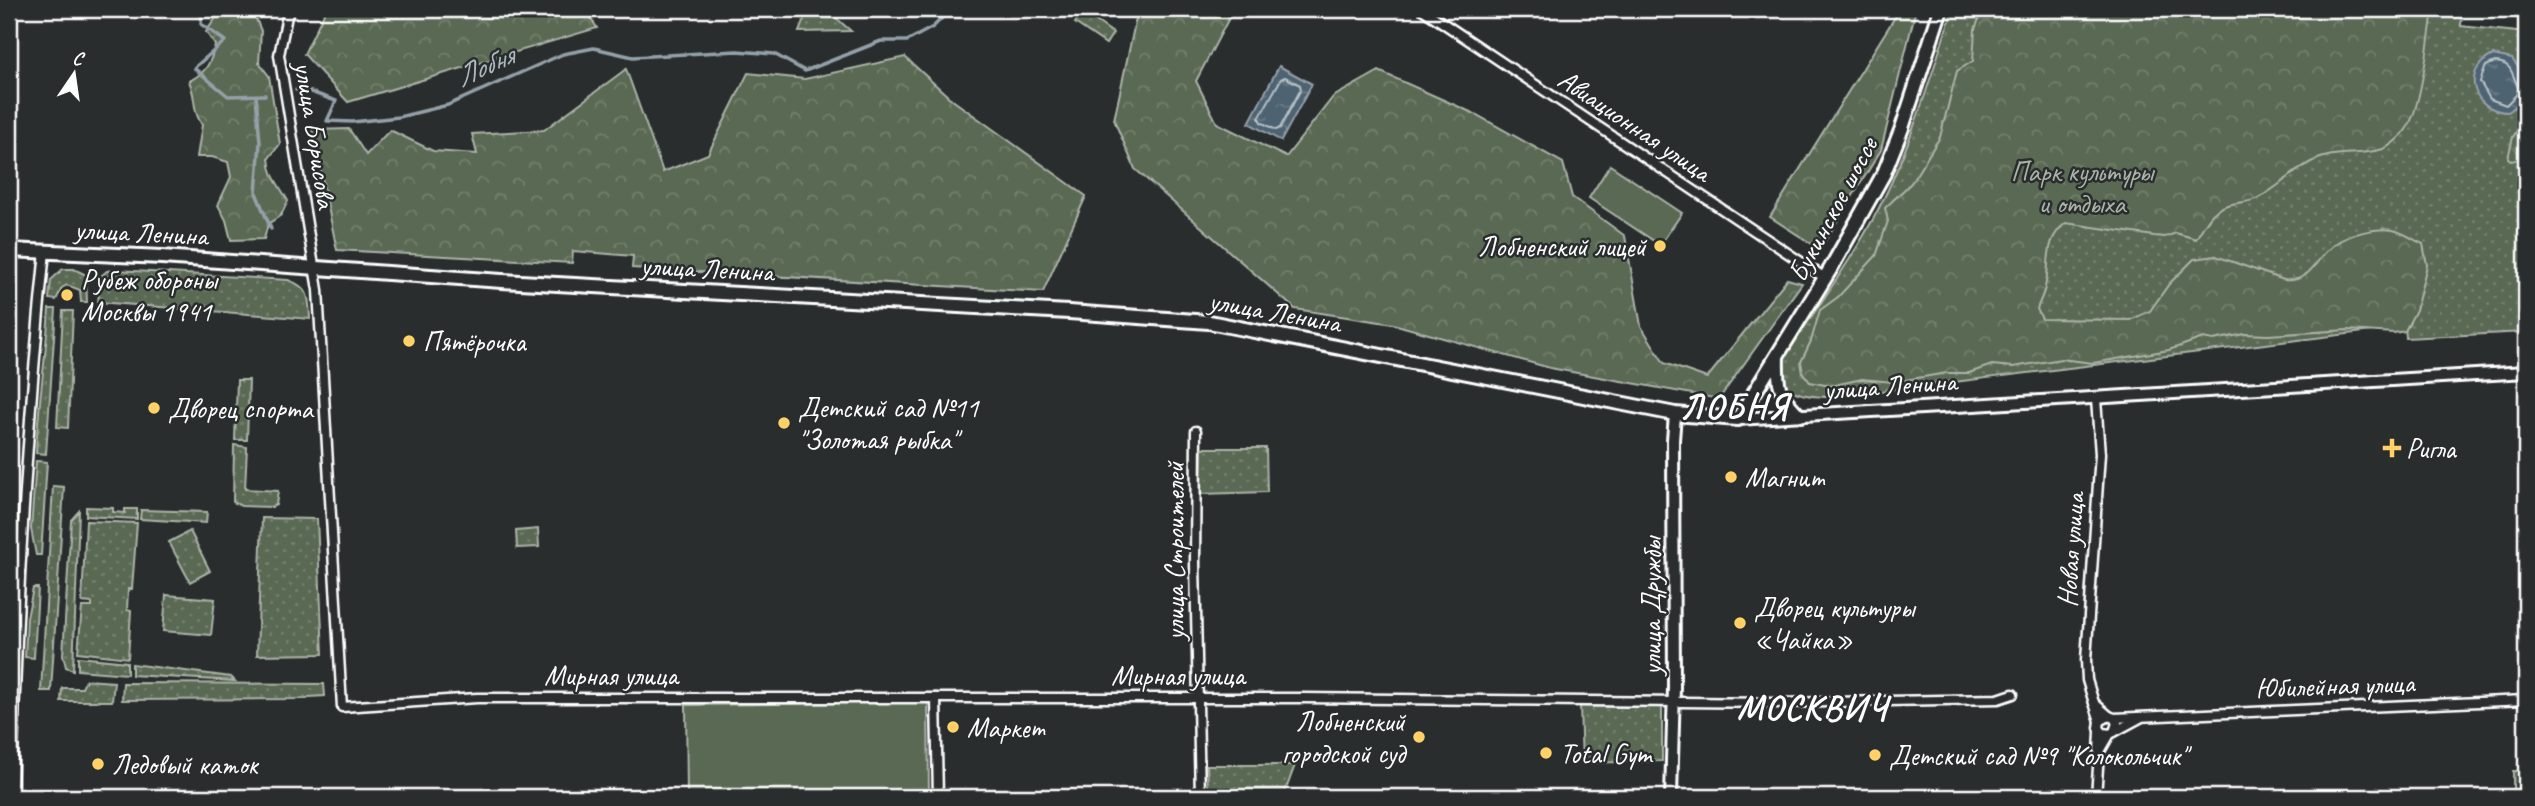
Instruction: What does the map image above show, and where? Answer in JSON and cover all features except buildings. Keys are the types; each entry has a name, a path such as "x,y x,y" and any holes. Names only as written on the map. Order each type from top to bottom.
{"main road":[{"name":"Букинское шоссе","path":"1738,419 1825,278 1884,173 1902,128 1941,9"},
{"name":"улица Ленина","path":"9,250 1209,322 1675,414 1738,419"}],"street":[{"name":"улица Борисова","path":"290,9 279,55 315,269 323,356 342,707"},
{"name":"Авиационная улица","path":"1422,9 1825,278"},
{"path":"12,797 14,706 26,489 45,251"},
{"path":"1778,354 1777,377 1783,398 1801,416"},
{"name":"улица Ленина","path":"1738,419 2526,372"},
{"name":"Новая улица","path":"2096,399 2099,454 2086,660 2087,680 2100,721 2099,753"},
{"name":"улица Дружбы","path":"1671,797 1675,414"},
{"name":"улица Строителей","path":"1196,431 1200,797"},
{"name":"Мирная улица","path":"342,707 477,698 1198,698 1776,703 1998,699 2013,694"},
{"path":"936,698 938,797"},
{"name":"Юбилейная улица","path":"2111,717 2526,700"},
{"path":"2094,703 2117,723 2099,753 2096,797"},
{"path":"2101,731 2112,733 2146,715"},
{"path":"2100,721 2111,717"}],"green space":[{"path":"213,9 252,9 261,31 259,63 269,76 280,144 269,158 270,165 288,201 281,215 268,224 264,239 231,240 226,220 218,205 231,177 228,162 212,157 197,157 202,125 196,113 189,81 204,71 212,57 215,45 206,32 215,19"},
{"path":"326,9 585,9 597,28 348,102 304,54"},
{"path":"808,9 828,11 851,31 799,32"},
{"path":"1138,9 1226,9 1229,18 1196,81 1217,123 1286,157 1333,97 1379,71 1475,114 1563,163 1572,197 1625,236 1641,326 1664,363 1707,378 1787,279 1802,283 1719,399 1550,368 1393,324 1295,309 1135,169 1114,120"},
{"path":"1900,9 1916,9 1881,150 1820,249 1770,217"},
{"name":"Парк культуры и отдыха","path":"1953,9 2462,9 2461,26 2526,33 2525,332 2406,338 2405,327 1831,397 1794,391 1782,380 1780,371 1783,359 1841,272 1881,204 1909,139"},
{"name":"Парк культуры и отдыха","path":"1983,9 2433,9 2416,106 2407,128 2393,143 2383,149 2329,156 2311,162 2258,198 2219,208 2196,239 2176,233 2165,237 2154,236 2066,223 2051,244 2047,278 2037,309 2042,319 2130,320 2150,311 2169,284 2194,259 2216,256 2284,280 2293,280 2307,273 2328,249 2341,240 2363,232 2386,229 2401,232 2423,244 2427,265 2416,310 2405,331 2245,334 2213,340 2203,338 2169,350 2093,363 2061,359 2013,367 1992,365 1969,373 1947,373 1893,382 1862,379 1830,386 1810,382 1803,373 1801,362 1811,341 1820,310 1838,297 1876,256 1888,221 1885,208 1911,183 1940,137 1957,71 1973,61 1975,29"},
{"path":"1083,12 1113,33 1106,44 1075,23"},
{"path":"905,57 951,99 1086,196 1043,292 632,268 633,256 573,251 572,263 337,250 312,130 349,129 366,155 390,130 433,151 477,154 472,134 544,130 626,69 663,172 708,154 748,73 805,79"},
{"path":"2526,117 2526,157 2512,161 2508,158 2513,137"},
{"path":"1610,165 1682,213 1660,245 1589,198"},
{"path":"63,269 74,269 86,275 87,302 81,302 80,290 67,285 62,288 56,300 49,299 51,280"},
{"path":"107,271 288,280 301,286 307,294 310,319 98,302 101,276"},
{"path":"49,309 56,309 46,454 36,453"},
{"path":"63,311 73,311 68,428 57,427"},
{"path":"237,380 249,380 247,440 235,440"},
{"path":"234,445 247,447 245,489 278,491 276,505 241,506 233,502"},
{"path":"1202,448 1266,448 1267,492 1201,494"},
{"path":"36,461 47,462 41,555 36,555 31,529"},
{"path":"53,486 64,487 51,691 41,691"},
{"path":"86,507 113,508 113,512 125,513 125,509 137,509 137,519 86,516"},
{"path":"141,510 207,512 206,523 140,519"},
{"path":"79,511 73,670 66,667 63,655 71,520"},
{"path":"262,518 317,519 323,654 257,655"},
{"path":"86,521 137,523 132,589 128,589 127,610 131,611 128,658 78,652 82,607 92,607 92,603 82,602"},
{"path":"538,529 539,547 517,548 516,531"},
{"path":"190,531 210,571 190,582 169,542"},
{"path":"33,588 38,588 34,658 25,657 27,618"},
{"path":"166,595 215,599 211,635 163,631"},
{"path":"78,657 127,662 127,674 78,670"},
{"path":"132,664 231,677 235,681 132,675"},
{"path":"86,680 114,682 112,701 61,701 62,688 82,688"},
{"path":"123,683 324,684 325,696 307,699 122,700"},
{"path":"928,702 929,797 687,797 686,705"},
{"path":"1580,706 1662,707 1662,761 1582,763"},
{"path":"1207,765 1295,765 1285,792 1208,790"},
{"path":"2513,771 2526,771 2526,797 2513,797"}],"water":[{"path":"2493,55 2512,59 2523,80 2524,87 2519,101 2508,112 2487,105 2475,90 2476,71 2482,62"},
{"path":"1279,66 1312,84 1281,141 1249,123"}],"waterway":[{"name":"Лобня","path":"202,9 201,24 225,41 194,68 228,96 265,95"},
{"name":"Лобня","path":"296,90 308,91 336,101 327,121 352,122 399,117 448,105 563,54 594,48 633,57 737,51 774,54 805,71 881,41 907,41 933,27 949,11"},
{"path":"256,96 260,142 256,193 271,229"}],"place":[{"name":"Лобненский лицей","path":"1660,246"},
{"name":"Рубеж обороны Москвы 1941","path":"67,295"},
{"name":"Пятёрочка","path":"409,341"},
{"name":"Дворец спорта","path":"154,408"},
{"name":"Детский сад №11 \"Золотая рыбка\"","path":"784,423"},
{"name":"Ригла","path":"2392,448"},
{"name":"Магнит","path":"1731,477"},
{"name":"Дворец культуры «Чайка»","path":"1740,623"},
{"name":"Маркет","path":"953,727"},
{"name":"Лобненский городской суд","path":"1419,737"},
{"name":"Total Gym","path":"1546,753"},
{"name":"Детский сад №9 \"Колокольчик\"","path":"1875,755"},
{"name":"Ледовый каток","path":"98,764"}],"district":[{"name":"ЛОБНЯ","path":"1735,406"},
{"name":"МОСКВИЧ","path":"1813,707"}]}
